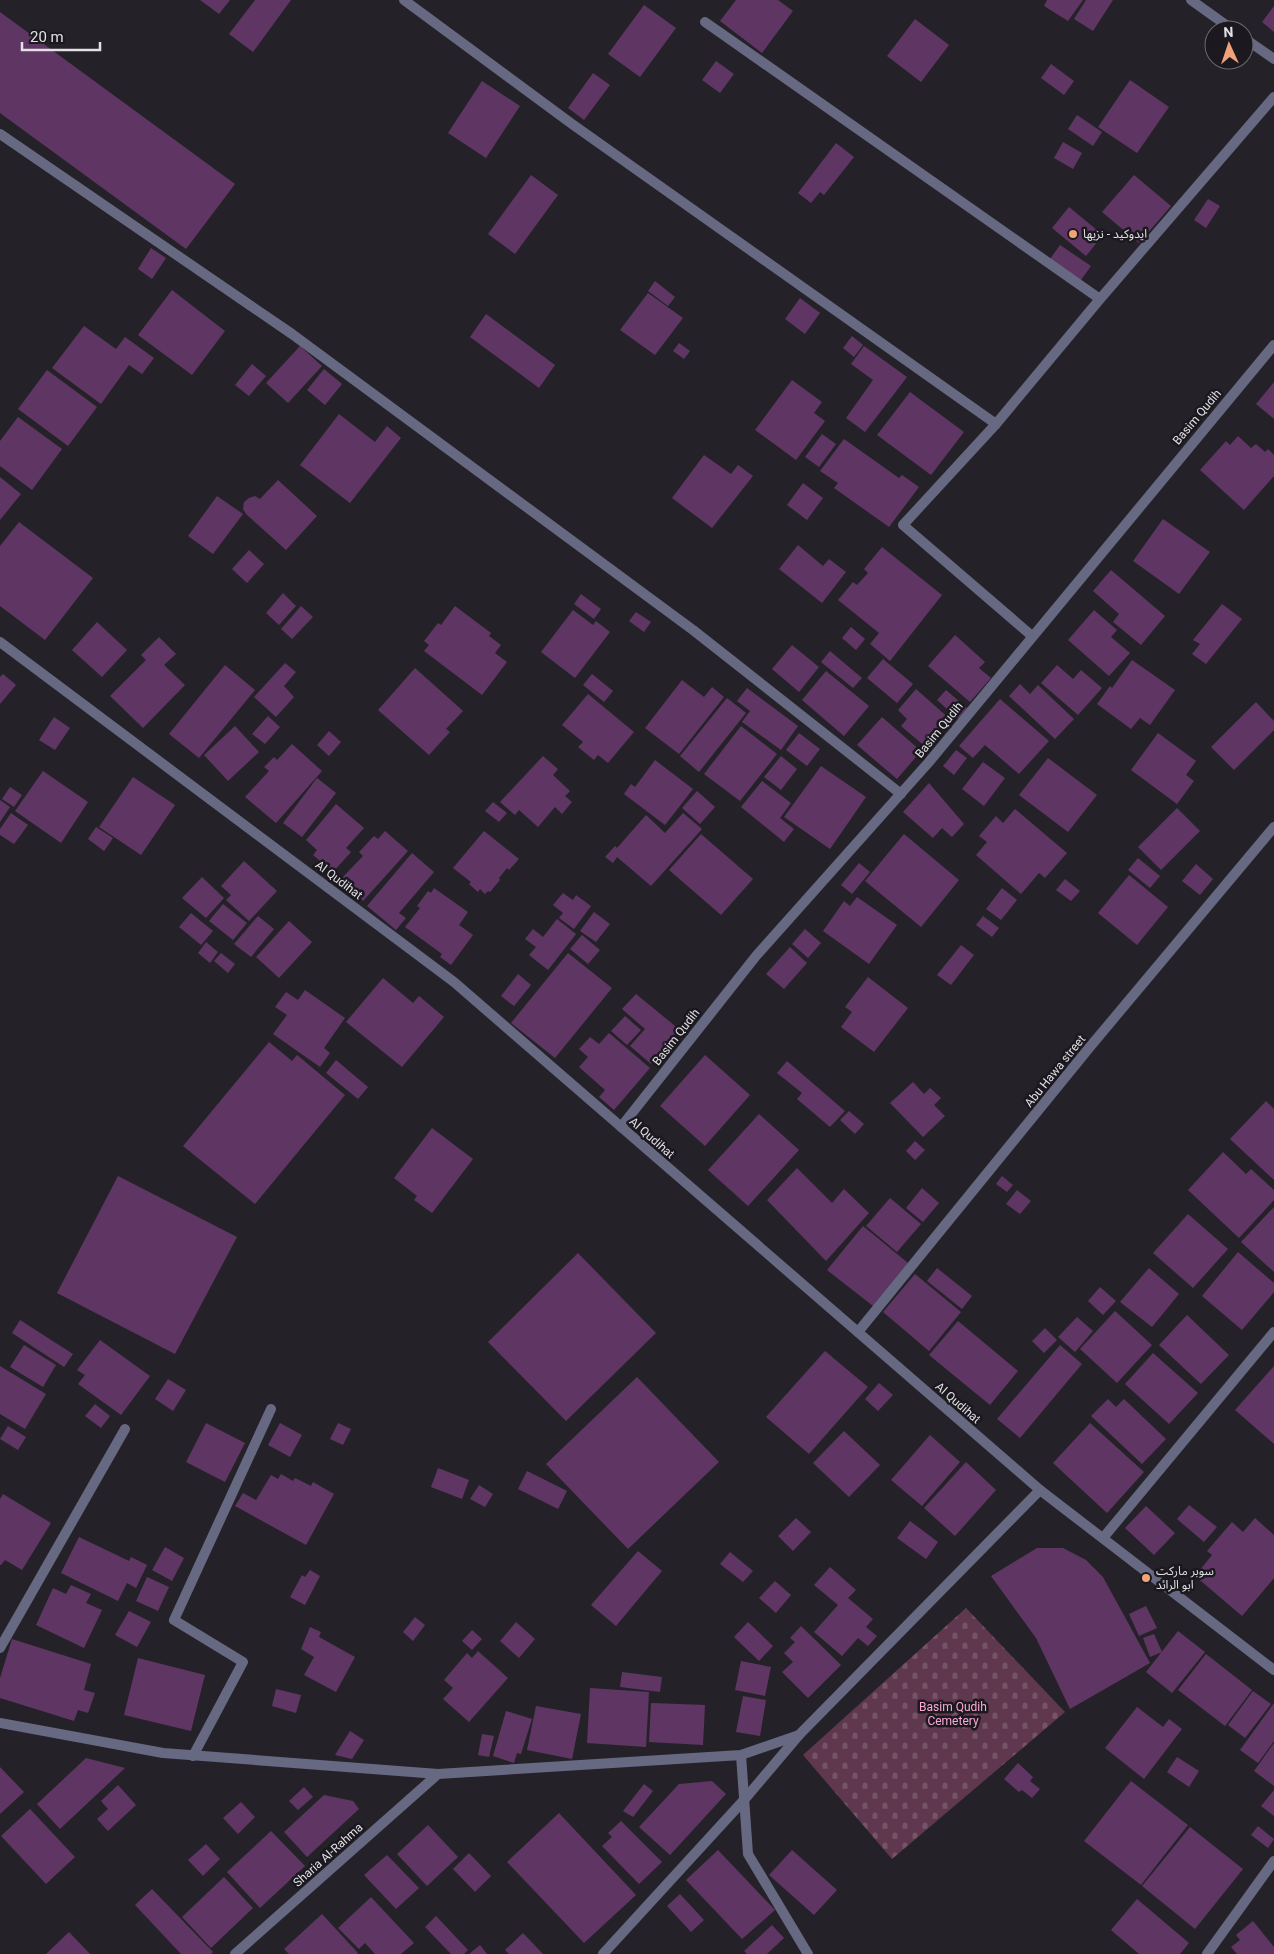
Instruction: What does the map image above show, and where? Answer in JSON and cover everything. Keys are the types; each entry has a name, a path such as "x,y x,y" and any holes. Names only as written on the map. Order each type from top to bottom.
{"street":[{"path":"404,0 572,124 996,424"},
{"path":"1190,0 1219,20"},
{"path":"705,22 1100,299"},
{"path":"1254,45 1274,59"},
{"path":"1032,636 903,525 996,424 1100,299 1274,97"},
{"path":"0,134 292,334 686,624 901,794"},
{"name":"Basim Qudih","path":"620,1127 756,956 901,794 1274,345"},
{"name":"Al Qudihat","path":"0,642 454,982 1040,1490 1274,1670"},
{"name":"Abu Hawa street","path":"858,1332 1089,1048 1274,827"},
{"path":"1102,1538 1274,1332"},
{"path":"193,1756 243,1662 174,1620 271,1409"},
{"path":"0,1648 125,1429"},
{"path":"603,1954 744,1800 799,1735 1040,1490"},
{"path":"0,1723 163,1754 438,1774 741,1755 799,1735"},
{"path":"741,1755 748,1854 808,1954"},
{"name":"Sharia Al-Rahma","path":"235,1954 438,1774"},
{"path":"1207,1954 1274,1861"}],"green space":[{"name":"Basim Qudih Cemetery","path":"966,1608 1065,1712 892,1859 803,1755"}],"building":[{"path":"200,0 230,0 219,14"},
{"path":"255,0 291,0 253,52 229,34"},
{"path":"736,0 778,0 793,11 762,53 720,21"},
{"path":"1047,0 1083,0 1068,21 1044,6"},
{"path":"1086,0 1113,0 1093,31 1074,19"},
{"path":"644,5 676,28 640,77 608,54"},
{"path":"1274,6 1274,32 1262,22"},
{"path":"0,12 235,184 186,249 0,113"},
{"path":"915,19 949,45 921,82 887,56"},
{"path":"716,61 734,74 720,93 702,80"},
{"path":"1051,64 1074,81 1064,95 1041,78"},
{"path":"593,73 610,85 584,120 568,108"},
{"path":"1130,80 1169,107 1137,153 1098,127"},
{"path":"482,81 520,106 486,158 448,133"},
{"path":"1077,115 1102,132 1093,146 1068,129"},
{"path":"1063,142 1082,153 1073,169 1054,158"},
{"path":"836,143 854,157 824,195 820,192 811,203 798,193"},
{"path":"531,175 558,195 515,254 488,234"},
{"path":"1134,175 1171,206 1139,243 1102,212"},
{"path":"1208,199 1220,206 1206,228 1194,220"},
{"path":"1069,207 1103,235 1086,256 1052,228"},
{"path":"1060,245 1091,266 1081,280 1050,259"},
{"path":"151,248 166,258 152,279 138,269"},
{"path":"655,281 675,297 668,306 648,291"},
{"path":"172,290 225,331 192,375 138,335"},
{"path":"648,293 683,318 655,355 620,330"},
{"path":"800,298 820,313 805,334 785,319"},
{"path":"486,314 555,365 539,388 470,337"},
{"path":"84,326 116,349 125,337 154,358 142,374 129,365 101,404 52,368"},
{"path":"852,336 863,345 854,357 843,348"},
{"path":"679,343 690,351 684,359 673,351"},
{"path":"300,346 322,366 288,403 266,383"},
{"path":"864,346 907,377 865,432 846,418 873,380 851,364"},
{"path":"252,364 266,376 249,396 235,385"},
{"path":"324,369 342,384 325,405 307,390"},
{"path":"47,370 97,407 68,446 18,409"},
{"path":"792,380 822,402 814,413 825,421 796,460 755,430"},
{"path":"1274,382 1274,419 1256,404"},
{"path":"910,392 964,432 931,475 877,435"},
{"path":"339,414 375,442 387,426 401,438 350,503 300,465"},
{"path":"18,417 62,449 32,490 0,466 0,441"},
{"path":"822,434 836,444 819,467 805,457"},
{"path":"1238,436 1251,448 1256,444 1265,452 1268,449 1274,455 1274,476 1244,510 1200,470 1226,441 1230,445"},
{"path":"844,439 899,478 902,475 919,487 889,527 834,488 838,483 820,471"},
{"path":"704,455 731,474 738,465 753,476 712,528 672,498"},
{"path":"0,477 21,494 0,520"},
{"path":"278,480 317,516 286,550 246,514 243,509 244,502 255,496 260,499"},
{"path":"803,483 823,498 807,520 787,505"},
{"path":"217,496 243,514 213,554 188,536"},
{"path":"1163,519 1210,552 1179,594 1133,561"},
{"path":"19,522 93,578 45,640 0,606 0,546"},
{"path":"798,545 823,566 829,559 846,572 822,603 779,569"},
{"path":"882,547 942,595 890,661 870,644 879,633 838,600 853,582 857,585 868,573 864,569"},
{"path":"249,550 264,564 247,583 232,569"},
{"path":"1111,570 1165,616 1141,645 1113,622 1119,614 1093,591"},
{"path":"283,593 296,606 279,625 266,613"},
{"path":"581,594 601,609 594,619 574,604"},
{"path":"1222,604 1242,619 1206,664 1192,654 1200,644 1193,640"},
{"path":"301,606 313,617 292,639 281,629"},
{"path":"455,606 491,633 489,636 501,645 495,653 507,662 482,695 424,651 429,645 424,641 438,623 441,625"},
{"path":"573,610 593,625 596,621 610,632 575,678 541,652"},
{"path":"1094,610 1117,630 1111,637 1130,653 1109,676 1068,640"},
{"path":"636,612 651,622 644,632 629,621"},
{"path":"97,622 127,650 102,677 72,650"},
{"path":"851,627 865,639 856,650 842,638"},
{"path":"955,635 985,662 979,668 991,678 970,702 928,666"},
{"path":"159,637 176,654 164,665 185,685 143,728 110,696 146,660 141,655"},
{"path":"792,645 819,667 799,692 772,669"},
{"path":"830,651 862,678 853,688 821,662"},
{"path":"883,659 913,684 897,703 867,678"},
{"path":"1132,660 1175,690 1150,725 1140,718 1131,729 1097,704 1110,686 1112,688"},
{"path":"285,663 296,672 284,686 294,697 276,717 254,697"},
{"path":"225,665 255,690 199,758 169,734"},
{"path":"1057,665 1073,679 1081,670 1102,688 1078,715 1041,683"},
{"path":"415,668 463,711 446,729 450,732 429,755 378,710"},
{"path":"826,671 869,706 844,736 802,700"},
{"path":"3,674 16,685 0,704 0,677"},
{"path":"592,674 613,691 604,702 583,685"},
{"path":"682,680 704,697 712,687 724,697 679,754 645,728"},
{"path":"1020,684 1030,694 1038,685 1074,719 1055,739 1009,696"},
{"path":"747,688 798,726 781,750 742,722 750,711 737,701"},
{"path":"916,689 952,721 928,749 901,726 907,719 898,710"},
{"path":"946,690 967,708 958,719 937,700"},
{"path":"588,694 634,732 608,763 598,755 594,760 578,747 583,742 562,725"},
{"path":"727,698 746,713 699,772 680,756"},
{"path":"1000,699 1049,741 1019,774 985,745 973,758 959,746"},
{"path":"1256,702 1274,721 1274,730 1234,770 1211,747"},
{"path":"268,716 280,727 265,744 252,734"},
{"path":"54,717 70,728 55,750 39,740"},
{"path":"882,717 921,751 897,779 857,745"},
{"path":"235,726 259,752 228,781 204,755"},
{"path":"741,726 777,754 740,801 704,774"},
{"path":"329,731 341,742 329,756 317,745"},
{"path":"799,733 820,749 807,766 786,750"},
{"path":"1158,733 1196,761 1186,775 1194,781 1177,804 1131,770"},
{"path":"292,744 322,771 276,823 245,797 269,771 264,767 274,757 277,760"},
{"path":"956,750 967,758 954,775 943,766"},
{"path":"543,756 558,769 553,775 570,791 565,796 572,802 562,814 555,807 538,827 519,810 515,815 500,802"},
{"path":"781,756 797,769 781,790 764,777"},
{"path":"1048,758 1097,795 1068,832 1019,795"},
{"path":"655,760 693,789 665,825 624,794 631,784 635,787"},
{"path":"983,762 1005,778 984,806 962,789"},
{"path":"821,766 866,797 830,849 784,817"},
{"path":"43,771 88,802 61,843 15,811"},
{"path":"133,777 175,805 141,855 99,827"},
{"path":"317,778 336,793 302,837 283,823"},
{"path":"762,781 791,803 780,818 794,829 784,842 741,807"},
{"path":"929,783 964,824 952,837 942,828 933,838 903,812"},
{"path":"10,787 22,795 14,807 2,799"},
{"path":"697,791 715,807 700,824 682,808"},
{"path":"0,800 10,807 0,822"},
{"path":"493,802 507,813 499,822 485,811"},
{"path":"336,804 364,828 346,848 351,852 333,872 313,855 317,850 306,840"},
{"path":"1177,808 1200,831 1161,870 1138,847"},
{"path":"1015,809 1067,853 1045,878 1039,873 1021,894 976,855 987,842 979,836 996,816 1003,823"},
{"path":"11,813 28,825 14,844 0,835 0,829"},
{"path":"683,813 702,829 651,886 617,857 613,863 605,857 615,846 617,848 646,815 665,833"},
{"path":"96,827 113,838 104,851 88,839"},
{"path":"385,831 408,851 363,901 340,880 363,856 359,852 374,836 378,839"},
{"path":"484,831 519,859 509,870 507,868 490,892 488,891 485,894 480,889 478,892 469,884 471,882 453,868"},
{"path":"701,834 753,879 721,915 669,870"},
{"path":"904,834 959,880 921,927 865,881"},
{"path":"412,853 434,872 399,913 406,918 396,930 367,906"},
{"path":"1138,858 1160,876 1150,888 1128,870"},
{"path":"244,861 277,891 249,921 226,900 231,895 221,886"},
{"path":"859,863 870,872 852,894 841,885"},
{"path":"1196,864 1213,879 1200,895 1182,881"},
{"path":"1129,875 1168,907 1137,945 1098,913"},
{"path":"202,877 224,898 206,918 182,898"},
{"path":"1065,879 1080,891 1071,901 1056,890"},
{"path":"434,888 468,912 459,925 473,935 451,965 440,957 442,954 405,927 420,908 417,906 428,891 431,893"},
{"path":"1002,888 1017,900 1001,920 986,909"},
{"path":"563,893 573,900 576,895 591,906 574,929 559,918 563,913 553,905"},
{"path":"857,897 897,925 869,964 823,931 844,901 850,906"},
{"path":"223,904 247,923 233,940 209,921"},
{"path":"594,912 610,924 596,942 580,931"},
{"path":"191,913 213,931 201,945 179,927"},
{"path":"258,916 274,929 251,957 234,944"},
{"path":"983,916 999,928 992,937 976,925"},
{"path":"557,919 576,934 548,970 529,955 536,947 525,939 533,929 543,937"},
{"path":"289,921 312,942 279,978 256,957"},
{"path":"805,929 821,943 808,958 792,944"},
{"path":"582,935 600,950 588,964 570,949"},
{"path":"206,942 218,952 210,963 198,953"},
{"path":"961,945 974,955 951,985 937,975"},
{"path":"790,947 807,963 784,989 766,974"},
{"path":"221,953 235,964 228,973 214,961"},
{"path":"568,953 612,988 555,1058 511,1023"},
{"path":"518,974 531,985 514,1006 501,996"},
{"path":"868,977 908,1008 874,1052 841,1027 852,1012 845,1007"},
{"path":"383,978 413,1003 419,996 444,1017 402,1067 346,1022"},
{"path":"305,990 345,1018 324,1048 330,1053 320,1067 273,1034 287,1015 275,1007 286,992 298,1000"},
{"path":"636,994 680,1030 651,1064 630,1046 645,1029 622,1009"},
{"path":"625,1016 641,1030 627,1045 611,1031"},
{"path":"609,1033 650,1068 614,1110 599,1097 605,1090 579,1067 588,1057 579,1049 590,1037 599,1044"},
{"path":"269,1042 292,1061 297,1055 345,1095 255,1204 183,1146"},
{"path":"705,1055 750,1095 705,1146 660,1106"},
{"path":"336,1060 368,1087 358,1099 326,1073"},
{"path":"787,1061 845,1111 830,1127 797,1099 802,1093 777,1073"},
{"path":"913,1082 924,1094 930,1088 941,1098 934,1105 945,1116 923,1137 890,1103"},
{"path":"1266,1101 1274,1109 1274,1180 1230,1139"},
{"path":"849,1111 864,1124 855,1134 840,1120"},
{"path":"759,1114 799,1150 748,1206 708,1170"},
{"path":"432,1128 473,1159 432,1213 414,1200 417,1196 394,1178"},
{"path":"915,1141 925,1150 915,1160 906,1151"},
{"path":"1223,1152 1246,1174 1251,1169 1274,1190 1274,1200 1239,1238 1188,1190"},
{"path":"797,1168 832,1203 844,1189 869,1213 826,1261 767,1200"},
{"path":"118,1176 237,1237 175,1354 57,1293"},
{"path":"1002,1176 1013,1185 1007,1192 996,1184"},
{"path":"922,1188 939,1203 923,1222 906,1208"},
{"path":"1017,1190 1031,1201 1020,1214 1006,1204"},
{"path":"890,1198 921,1224 897,1252 866,1226"},
{"path":"1274,1207 1274,1272 1241,1242"},
{"path":"1188,1214 1228,1249 1193,1288 1153,1253"},
{"path":"863,1226 908,1263 873,1306 827,1270"},
{"path":"1238,1252 1274,1283 1274,1292 1242,1330 1202,1296"},
{"path":"578,1253 656,1333 566,1421 488,1342"},
{"path":"937,1268 972,1296 962,1309 927,1281"},
{"path":"1149,1268 1179,1294 1152,1327 1120,1302"},
{"path":"915,1274 961,1312 929,1351 883,1312"},
{"path":"1100,1287 1116,1301 1103,1315 1088,1301"},
{"path":"1115,1311 1152,1345 1117,1383 1080,1349"},
{"path":"1187,1315 1229,1355 1201,1384 1159,1345"},
{"path":"1077,1317 1093,1331 1075,1352 1058,1337"},
{"path":"20,1320 73,1354 64,1367 12,1333"},
{"path":"958,1321 1018,1371 990,1405 929,1355"},
{"path":"1045,1328 1057,1340 1044,1353 1032,1341"},
{"path":"100,1340 150,1376 121,1415 78,1384 85,1375 77,1370"},
{"path":"24,1345 56,1365 43,1387 10,1367"},
{"path":"1060,1345 1082,1364 1020,1438 997,1419"},
{"path":"825,1351 868,1387 809,1454 766,1417"},
{"path":"1153,1353 1198,1393 1169,1424 1125,1384"},
{"path":"0,1366 46,1394 25,1429 0,1414"},
{"path":"1274,1366 1274,1444 1235,1410"},
{"path":"637,1377 719,1462 628,1549 546,1464"},
{"path":"168,1379 186,1390 173,1411 155,1399"},
{"path":"879,1383 893,1395 878,1411 865,1399"},
{"path":"1108,1399 1116,1407 1124,1399 1166,1439 1142,1464 1091,1416"},
{"path":"95,1404 110,1416 101,1428 85,1416"},
{"path":"206,1423 245,1443 225,1482 186,1462"},
{"path":"280,1423 302,1435 290,1457 268,1445"},
{"path":"338,1423 351,1429 343,1445 330,1439"},
{"path":"1090,1423 1144,1472 1107,1513 1053,1463"},
{"path":"8,1426 26,1437 18,1450 0,1439"},
{"path":"844,1431 880,1465 849,1497 813,1463"},
{"path":"930,1435 960,1462 922,1506 891,1480"},
{"path":"966,1462 996,1490 955,1536 924,1508"},
{"path":"438,1468 469,1480 462,1499 431,1487"},
{"path":"527,1471 567,1491 558,1509 518,1489"},
{"path":"281,1474 293,1481 295,1478 311,1486 313,1482 334,1494 306,1545 235,1506 243,1493 256,1500 271,1475 278,1479"},
{"path":"479,1485 493,1494 485,1507 470,1499"},
{"path":"3,1494 51,1523 22,1570 5,1560 0,1565 0,1499"},
{"path":"1189,1505 1217,1527 1204,1542 1177,1519"},
{"path":"1146,1506 1175,1533 1154,1555 1125,1528"},
{"path":"796,1518 811,1532 793,1551 778,1536"},
{"path":"1255,1518 1274,1535 1274,1578 1242,1616 1195,1576 1212,1555 1207,1551 1232,1522 1243,1532"},
{"path":"910,1521 938,1542 926,1559 897,1538"},
{"path":"79,1537 129,1561 131,1557 147,1565 136,1588 127,1583 118,1601 61,1573"},
{"path":"165,1547 184,1558 172,1581 152,1570"},
{"path":"1037,1548 1063,1548 1086,1560 1103,1577 1150,1663 1070,1709 1036,1638 991,1576"},
{"path":"638,1551 662,1571 616,1626 591,1605"},
{"path":"730,1552 753,1571 743,1582 720,1564"},
{"path":"830,1567 856,1590 848,1598 873,1619 866,1627 877,1636 868,1646 858,1638 842,1656 814,1632 838,1605 814,1585"},
{"path":"310,1570 320,1576 305,1605 290,1597 302,1575 305,1577"},
{"path":"147,1577 169,1587 158,1611 136,1601"},
{"path":"775,1581 791,1595 776,1613 759,1598"},
{"path":"71,1585 91,1594 86,1603 102,1610 84,1648 36,1625 53,1588 66,1594"},
{"path":"1146,1606 1157,1628 1139,1636 1129,1614"},
{"path":"129,1611 151,1622 137,1647 115,1635"},
{"path":"415,1617 425,1625 413,1641 403,1632"},
{"path":"516,1622 535,1639 519,1658 500,1641"},
{"path":"748,1622 773,1646 759,1661 734,1637"},
{"path":"801,1626 841,1665 808,1698 782,1672 793,1662 784,1653 795,1642 790,1638"},
{"path":"310,1627 321,1632 319,1637 355,1657 336,1692 304,1675 314,1657 301,1649"},
{"path":"472,1630 482,1639 472,1650 462,1641"},
{"path":"1178,1631 1205,1652 1172,1693 1146,1672"},
{"path":"1154,1634 1162,1652 1150,1657 1143,1638"},
{"path":"12,1639 91,1664 84,1690 95,1693 88,1713 78,1710 74,1721 0,1698 0,1678"},
{"path":"478,1651 508,1678 469,1722 443,1699 453,1688 444,1680 467,1653 472,1658"},
{"path":"1206,1654 1252,1690 1225,1726 1178,1690"},
{"path":"138,1658 205,1675 191,1731 124,1715"},
{"path":"741,1661 771,1667 765,1696 735,1690"},
{"path":"622,1672 662,1677 660,1692 620,1687"},
{"path":"590,1688 649,1692 646,1747 587,1743"},
{"path":"276,1689 301,1695 296,1713 272,1706"},
{"path":"1253,1691 1271,1704 1245,1738 1228,1725"},
{"path":"743,1696 766,1700 760,1736 736,1732"},
{"path":"651,1703 705,1705 703,1745 649,1742"},
{"path":"1274,1703 1274,1741 1258,1763 1240,1750"},
{"path":"536,1706 581,1714 572,1759 527,1750"},
{"path":"1137,1707 1163,1727 1169,1719 1182,1729 1144,1779 1105,1748"},
{"path":"506,1711 532,1719 521,1754 517,1753 514,1763 493,1756"},
{"path":"350,1731 364,1740 352,1759 335,1755"},
{"path":"482,1734 494,1736 489,1757 478,1755"},
{"path":"1274,1743 1274,1786 1254,1771"},
{"path":"1177,1757 1199,1771 1189,1787 1167,1772"},
{"path":"86,1758 125,1768 60,1829 37,1804"},
{"path":"1018,1763 1033,1777 1030,1781 1040,1789 1032,1798 1022,1790 1019,1792 1004,1779"},
{"path":"0,1767 24,1792 0,1814"},
{"path":"712,1781 726,1794 670,1855 639,1827 679,1784"},
{"path":"1131,1781 1188,1825 1141,1885 1084,1841"},
{"path":"644,1784 653,1791 633,1817 623,1811"},
{"path":"118,1785 136,1805 108,1831 97,1819 108,1809 101,1801"},
{"path":"304,1787 313,1797 298,1810 289,1801"},
{"path":"1274,1790 1274,1816 1261,1806"},
{"path":"324,1795 353,1801 359,1809 307,1857 284,1832"},
{"path":"241,1802 255,1817 238,1834 223,1818"},
{"path":"30,1809 75,1857 46,1884 1,1836"},
{"path":"559,1813 636,1895 584,1943 507,1862"},
{"path":"621,1821 662,1862 639,1884 602,1846 612,1837 608,1833"},
{"path":"428,1825 458,1857 427,1886 397,1854"},
{"path":"1258,1826 1274,1839 1268,1848 1251,1835"},
{"path":"1190,1827 1243,1869 1195,1929 1142,1886"},
{"path":"271,1831 305,1866 260,1908 227,1872"},
{"path":"206,1844 220,1859 203,1876 188,1860"},
{"path":"718,1850 775,1910 742,1939 686,1880"},
{"path":"792,1850 837,1890 814,1915 769,1875"},
{"path":"469,1853 491,1876 475,1892 453,1869"},
{"path":"387,1855 419,1888 396,1909 364,1875"},
{"path":"224,1877 253,1908 211,1948 182,1917"},
{"path":"152,1889 213,1952 211,1954 181,1954 135,1905"},
{"path":"680,1894 704,1920 691,1932 667,1906"},
{"path":"371,1897 414,1943 401,1954 375,1954 365,1943 359,1949 338,1928"},
{"path":"1137,1899 1189,1943 1180,1954 1139,1954 1111,1930"},
{"path":"322,1914 357,1954 289,1954 284,1949"},
{"path":"436,1916 468,1950 464,1954 451,1954 425,1927"},
{"path":"1253,1921 1274,1947 1274,1954 1237,1954 1231,1947 1240,1940 1236,1935"},
{"path":"772,1925 784,1938 767,1954 747,1954 744,1951"},
{"path":"69,1932 90,1954 46,1954"},
{"path":"523,1933 543,1954 509,1954 505,1950"},
{"path":"480,1945 487,1954 469,1954"}],"place":[{"name":"ايدوكيد - نزيها","path":"1073,234"},
{"name":"سوبر ماركت ابو الرائد","path":"1146,1578"}]}
